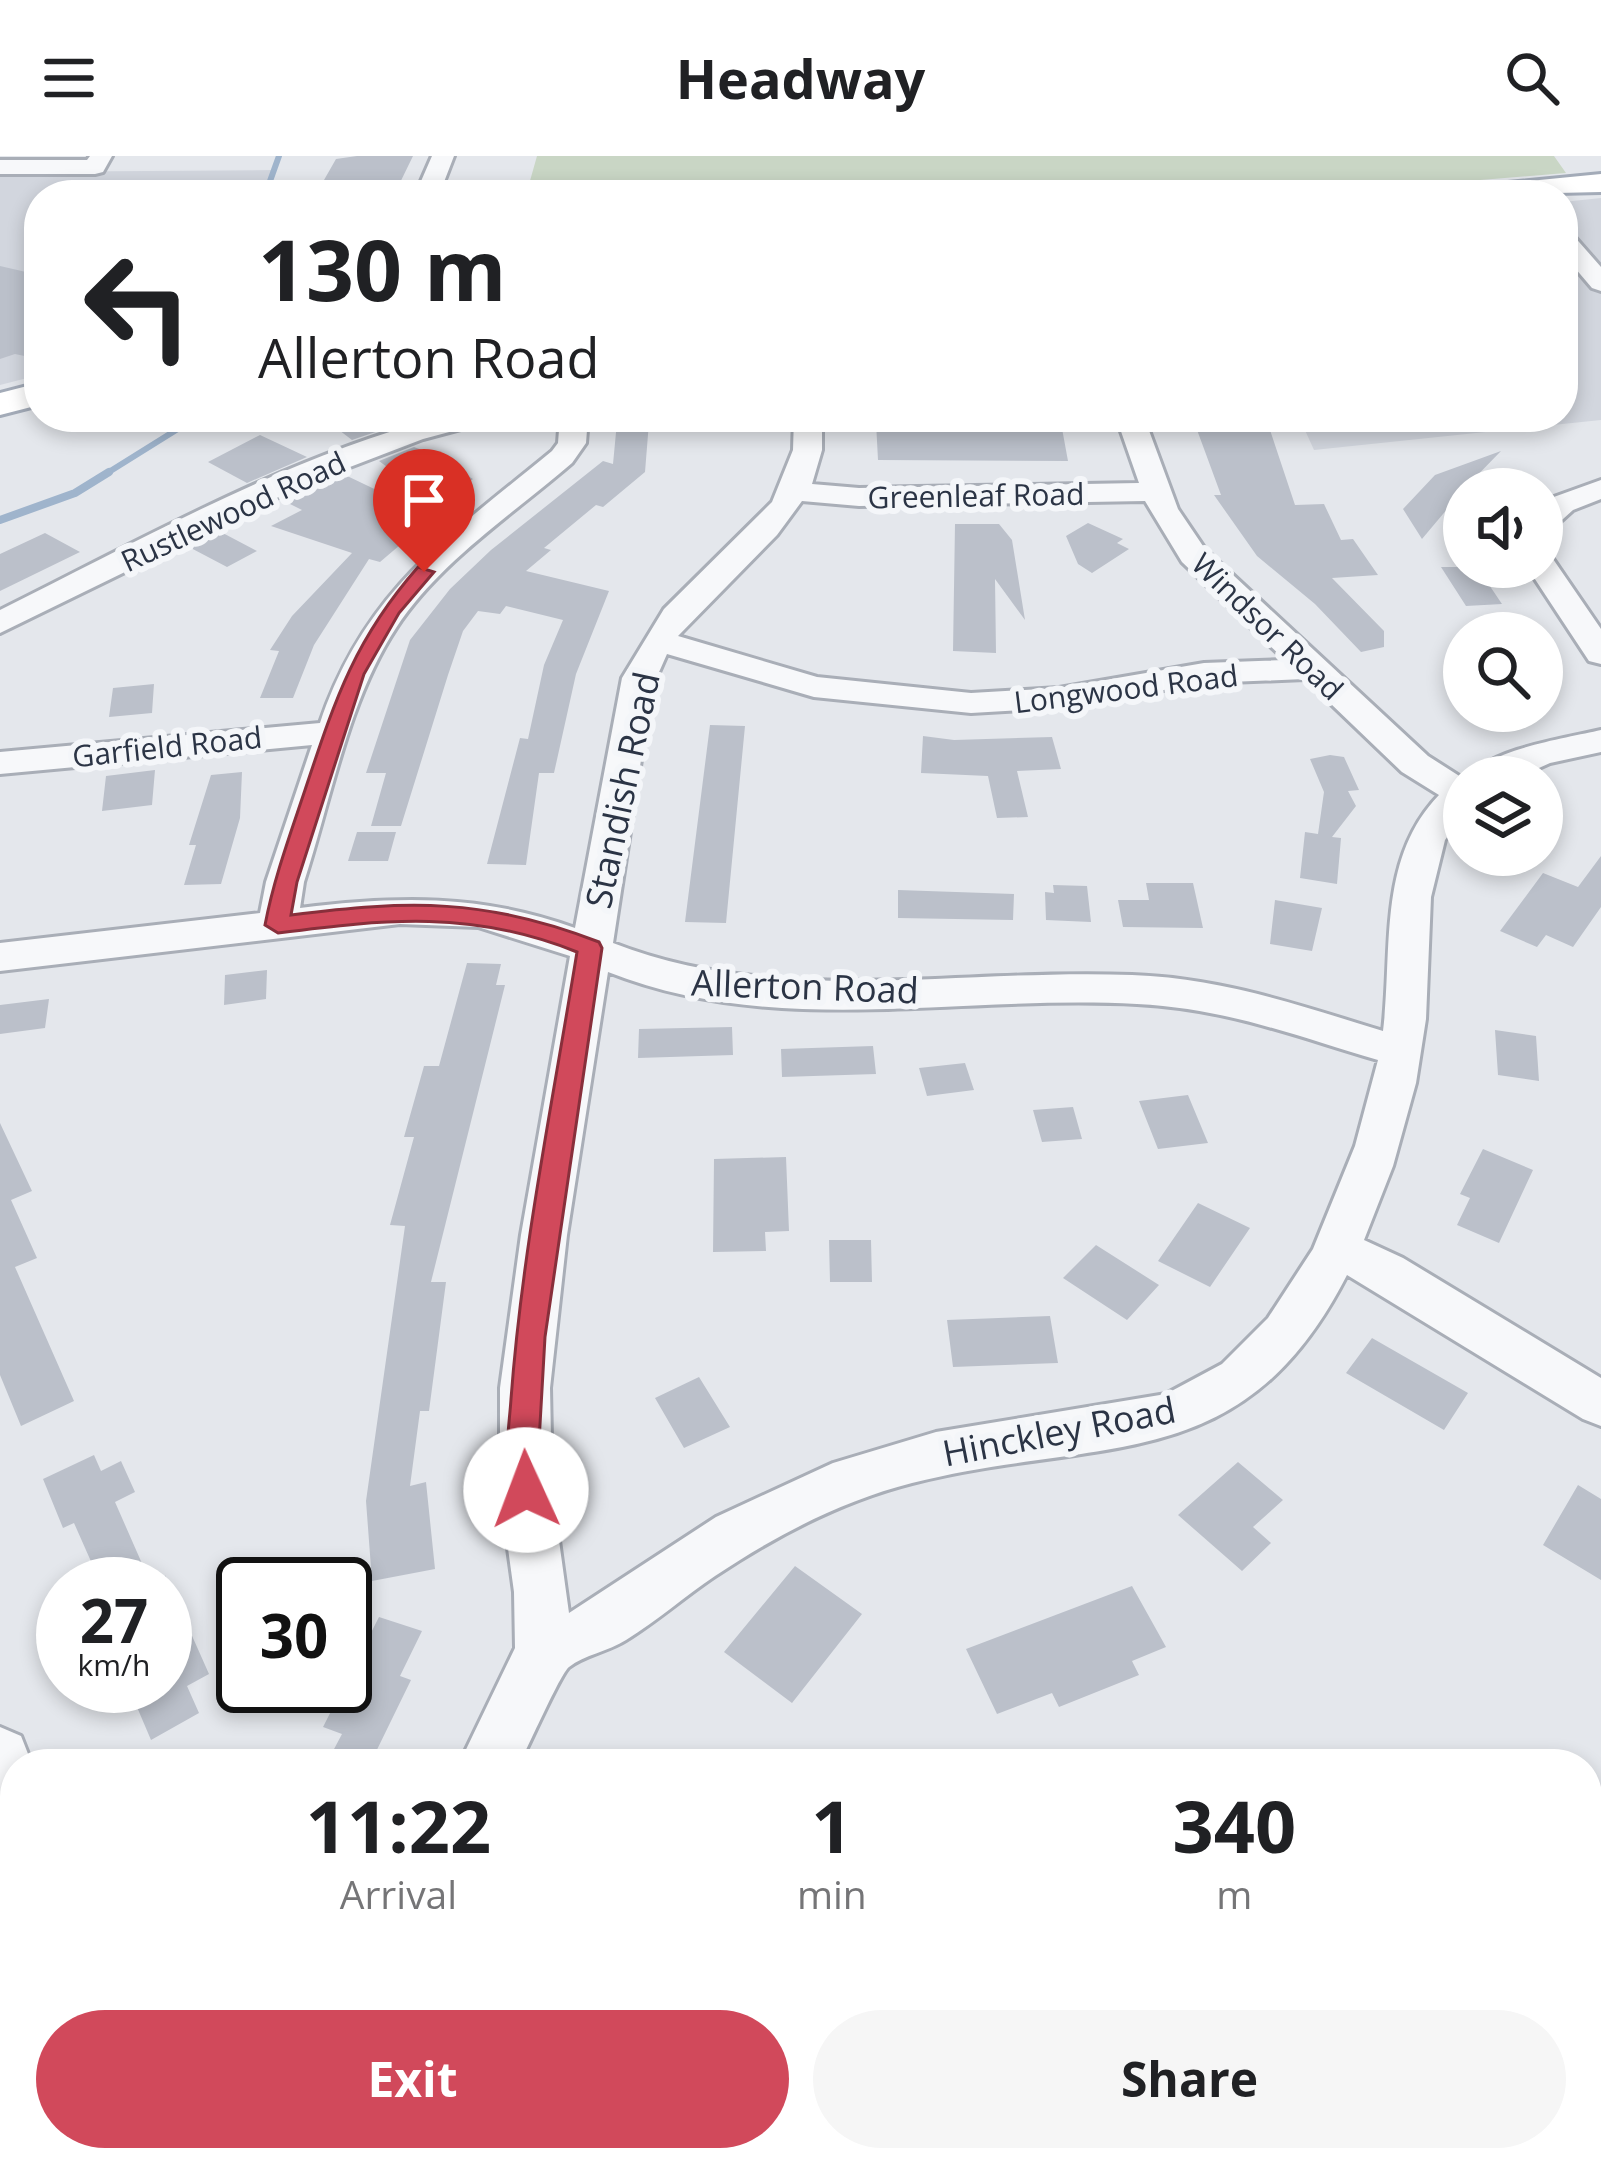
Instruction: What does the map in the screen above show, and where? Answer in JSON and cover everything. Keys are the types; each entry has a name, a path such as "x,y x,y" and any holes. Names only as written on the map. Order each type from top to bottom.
{"street":[{"path":"0,167 98,161"},
{"path":"1578,257 1601,284"},
{"name":"Rustlewood Road","path":"0,622 338,460 426,432"},
{"path":"278,925 285,882 361,659 401,596 562,457 572,443 573,432"},
{"name":"Standish Road","path":"543,1648 526,1490 525,1388 536,1286 635,688 677,614 768,528 796,492 808,453 808,432"},
{"name":"Windsor Road","path":"1135,432 1156,492 1193,555 1414,764 1443,776"},
{"path":"1563,504 1601,489"},
{"name":"Greenleaf Road","path":"796,492 859,497 1156,492"},
{"path":"1557,588 1601,654"},
{"name":"Longwood Road","path":"658,641 836,691 971,703 1038,701 1204,674 1313,669"},
{"name":"Garfield Road","path":"0,763 334,732"},
{"path":"1537,756 1601,741"},
{"name":"Hinckley Road","path":"543,1648 577,1640 730,1538 850,1479 929,1455 1162,1417 1211,1398 1275,1346 1336,1247 1375,1154 1400,1051 1415,865 1434,822 1443,813"},
{"name":"Allerton Road","path":"0,957 369,913 454,911 537,927 649,974 733,991 1092,988 1225,997 1282,1010 1400,1051"},
{"path":"1336,1247 1386,1272 1601,1404"},
{"path":"496,1749 530,1686 543,1648"}],"shaded area":[{"path":"274,170 270,180 24,180 24,379 0,385 0,172"},
{"path":"1601,198 1601,420 1578,422 1578,200"},
{"path":"1306,432 1486,432 1314,450"}],"green space":[{"path":"537,156 1554,156 1566,173 1481,180 530,180"}],"building":[{"path":"413,156 401,180 324,180 336,159"},
{"path":"0,266 24,272 24,356 0,359"},
{"path":"342,432 375,432 352,440"},
{"path":"616,432 648,432 645,472 544,548 551,550 526,571 609,591 576,674 554,773 539,773 526,865 487,864 520,738 528,739 544,665 563,620 506,606 500,614 478,611 463,631 401,826 371,826 386,773 366,773 410,640 450,589 491,550 603,461 613,464"},
{"path":"877,432 1063,432 1068,461 878,460"},
{"path":"1198,432 1271,432 1295,505 1324,504 1341,540 1353,539 1378,575 1332,578 1384,631 1384,647 1361,652 1315,604 1257,556 1214,495 1221,495"},
{"path":"260,435 307,457 247,483 208,462"},
{"path":"414,447 473,479 437,504 379,461"},
{"path":"1501,451 1484,468 1454,468"},
{"path":"1443,472 1443,514 1422,539 1403,509"},
{"path":"343,474 433,517 380,562 369,559 314,645 293,698 260,698 279,651 270,650 292,616 352,553 271,526 302,510 282,500"},
{"path":"1088,523 1123,539 1117,543 1129,549 1092,573 1078,564 1066,536"},
{"path":"955,524 999,524 1012,540 1025,620 995,579 996,653 953,651"},
{"path":"219,531 257,551 227,567 189,547"},
{"path":"45,533 80,552 0,591 0,554"},
{"path":"1454,588 1491,588 1502,604 1466,606"},
{"path":"154,684 152,713 109,717 113,688"},
{"path":"710,725 745,726 726,923 685,922"},
{"path":"923,736 954,740 1052,737 1061,769 1017,771 1028,817 997,818 988,776 921,773"},
{"path":"1344,757 1359,790 1348,791 1356,806 1332,837 1341,838 1337,884 1300,878 1305,832 1318,834 1324,792 1310,759"},
{"path":"155,770 152,805 102,811 106,776"},
{"path":"242,772 240,818 221,884 184,885 196,845 189,845 211,775"},
{"path":"357,832 396,832 388,861 348,861"},
{"path":"1601,856 1601,907 1573,947 1546,935 1537,947 1500,931 1541,876 1578,887"},
{"path":"1146,883 1193,883 1203,928 1123,927 1118,900 1149,900"},
{"path":"1053,885 1087,886 1091,922 1046,920 1045,892 1054,893"},
{"path":"898,890 1014,894 1013,920 898,918"},
{"path":"1275,900 1322,908 1312,951 1270,944"},
{"path":"467,963 501,964 496,985 505,985 431,1282 446,1282 429,1411 420,1411 410,1486 426,1482 435,1569 372,1581 366,1501 405,1226 390,1225 414,1137 404,1137 424,1066 439,1066"},
{"path":"267,970 266,999 224,1005 225,975"},
{"path":"49,999 45,1028 0,1034 0,1005"},
{"path":"732,1027 733,1055 638,1058 639,1029"},
{"path":"1495,1030 1536,1036 1539,1081 1498,1075"},
{"path":"873,1046 876,1074 782,1077 781,1049"},
{"path":"965,1063 974,1090 927,1096 919,1068"},
{"path":"1188,1095 1208,1143 1158,1149 1139,1101"},
{"path":"1073,1107 1082,1139 1042,1142 1033,1110"},
{"path":"0,1123 32,1191 11,1200 37,1258 15,1267 74,1401 21,1426 0,1375"},
{"path":"1483,1149 1533,1170 1499,1243 1457,1225 1470,1198 1460,1194"},
{"path":"786,1157 789,1231 765,1232 766,1251 713,1252 714,1159"},
{"path":"1198,1203 1250,1228 1210,1287 1158,1261"},
{"path":"829,1240 871,1240 872,1282 830,1282"},
{"path":"1096,1245 1159,1285 1127,1320 1063,1278"},
{"path":"1050,1316 1058,1363 953,1367 947,1320"},
{"path":"1372,1338 1468,1393 1444,1430 1346,1373"},
{"path":"699,1377 730,1427 684,1448 655,1398"},
{"path":"94,1455 101,1471 121,1461 135,1492 115,1502 139,1557 89,1557 74,1523 63,1528 43,1479"},
{"path":"1238,1462 1283,1500 1253,1527 1271,1543 1242,1571 1178,1515"},
{"path":"1578,1485 1601,1499 1601,1580 1543,1545"},
{"path":"795,1566 862,1614 792,1703 724,1652"},
{"path":"1132,1586 1166,1647 1132,1661 1139,1675 1059,1707 1052,1693 997,1714 966,1649"},
{"path":"379,1617 422,1631 400,1676 411,1680 377,1749 334,1749 342,1734 323,1727 330,1713 372,1713 372,1631"},
{"path":"192,1636 209,1674 192,1683"},
{"path":"192,1697 199,1713 151,1740 140,1713 192,1713"}],"waterway":[{"path":"270,180 279,156"},
{"path":"104,475 173,432"},
{"path":"0,520 75,493 109,472"}],"route":[{"path":"424,572 391,610 354,674 285,882 278,925 369,913 454,911 537,927 590,948 530,1337 523,1442 526,1490"}]}
